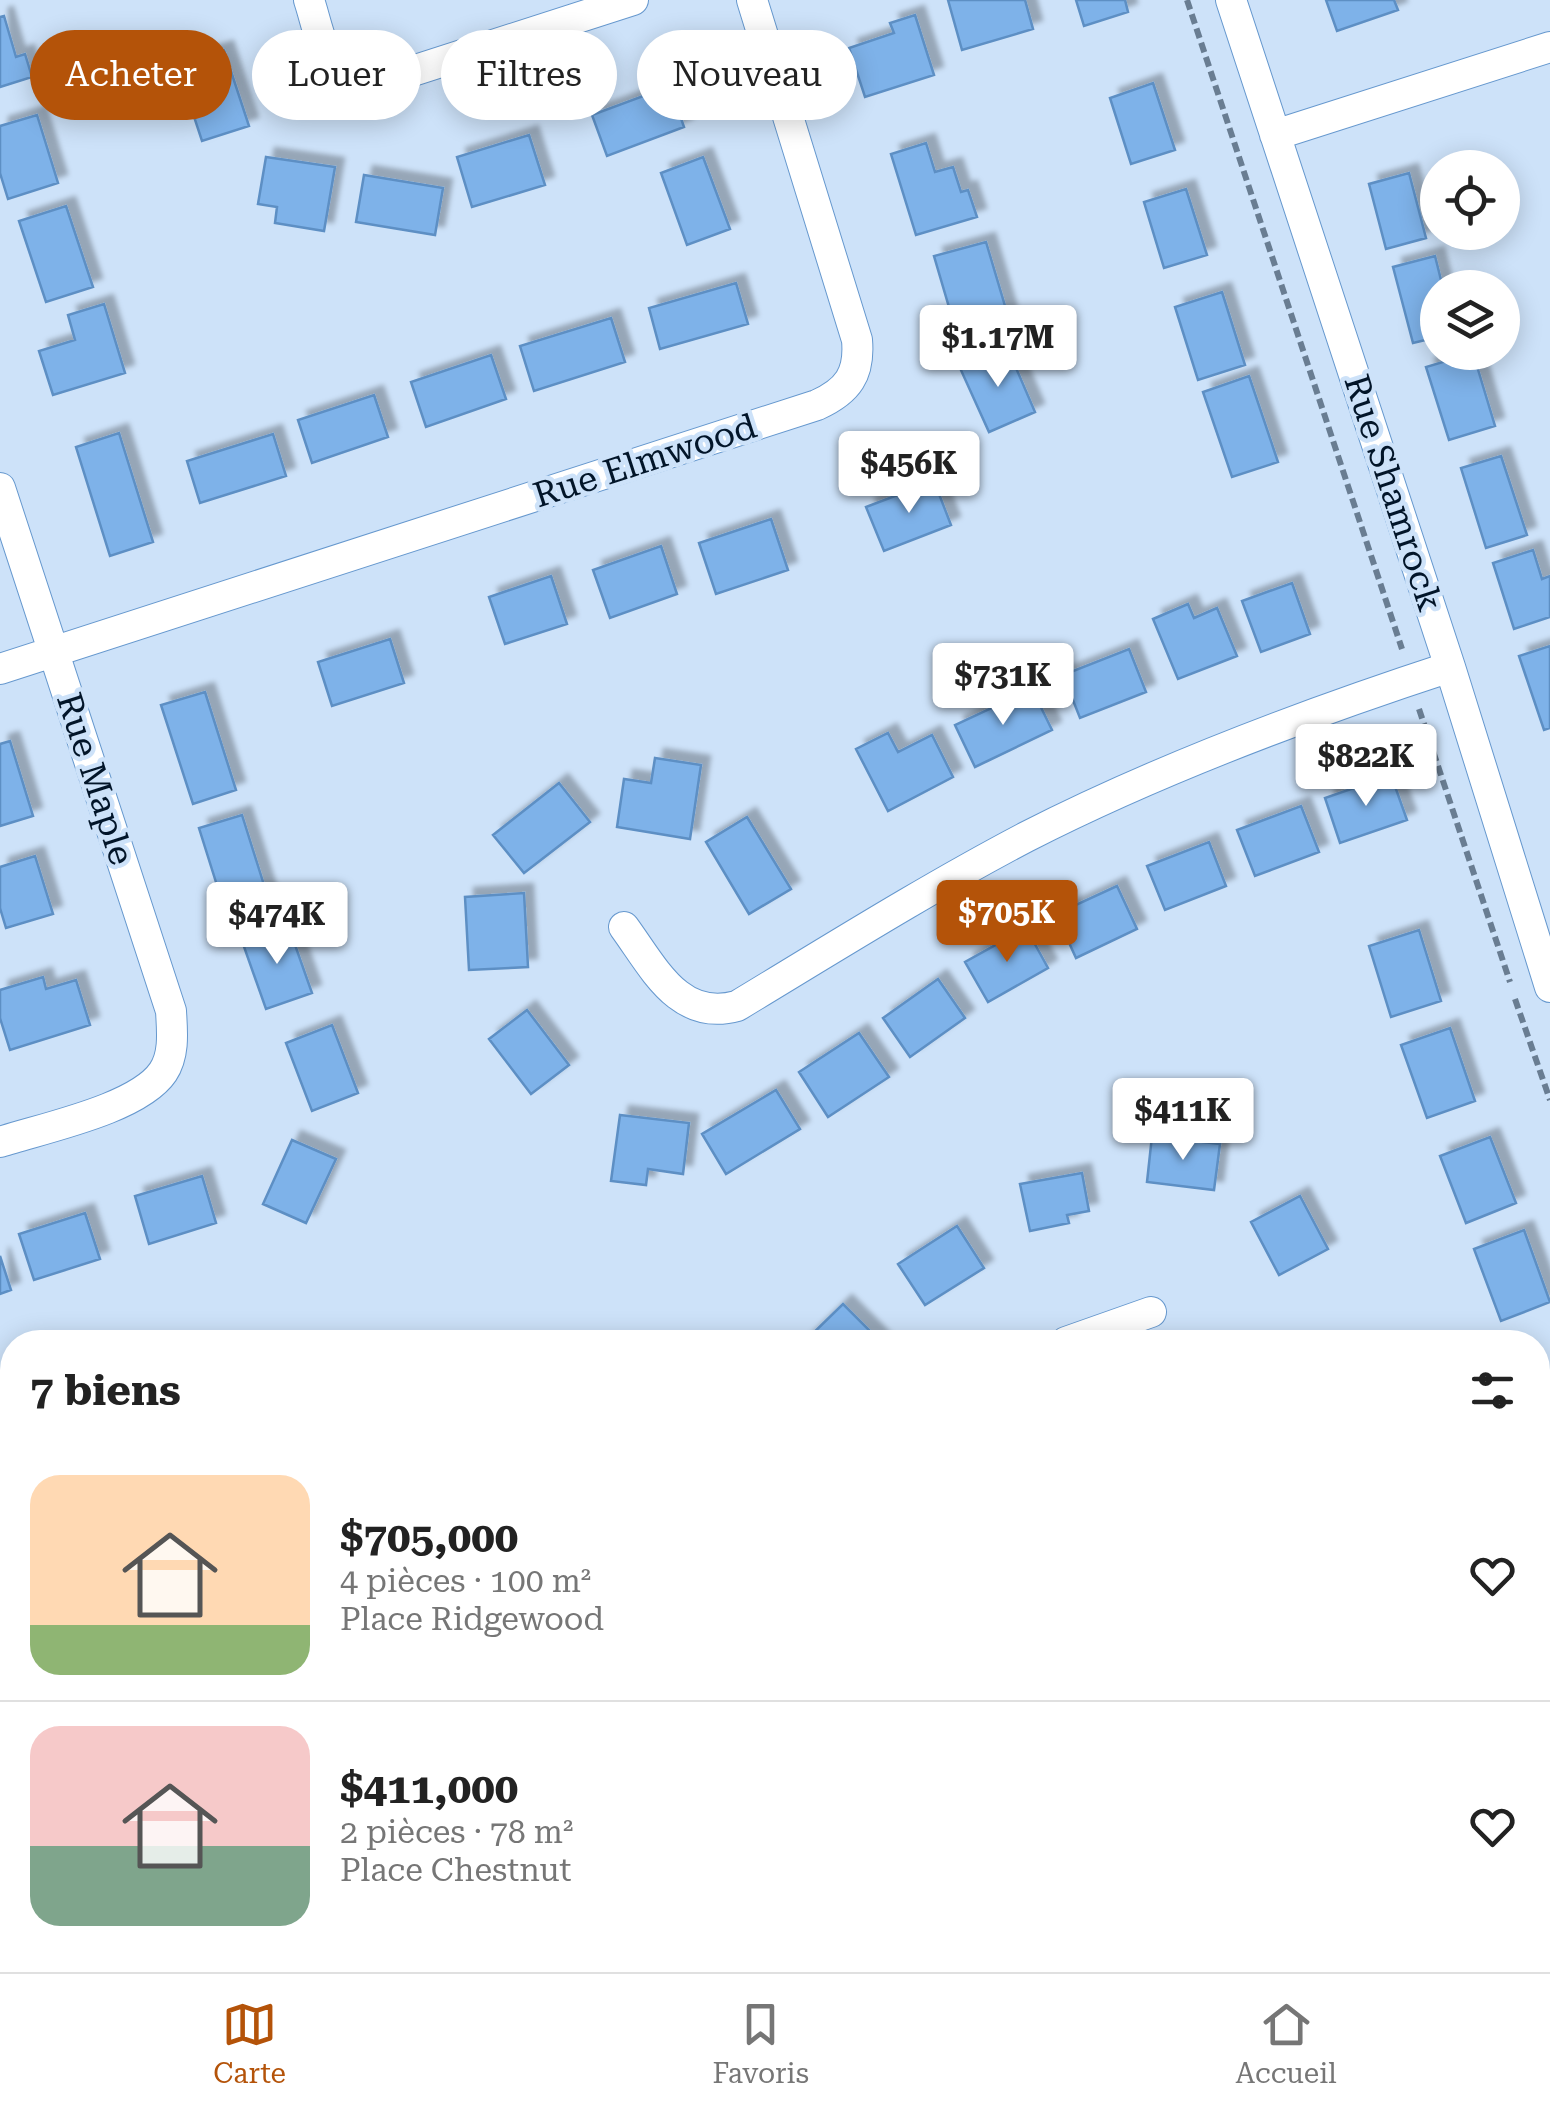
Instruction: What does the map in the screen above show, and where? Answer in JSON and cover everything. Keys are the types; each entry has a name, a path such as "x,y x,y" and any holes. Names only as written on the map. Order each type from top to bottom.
{"street":[{"path":"309,0 333,68 342,79 366,86 633,0"},
{"name":"Rue Elmwood","path":"0,670 780,418 836,396 852,380 859,361 857,340 752,0"},
{"name":"Rue Shamrock","path":"1231,0 1450,666 1550,987"},
{"path":"1275,135 1550,48"},
{"name":"Rue Maple","path":"0,488 171,1011 172,1044 164,1071 140,1093 0,1142"},
{"path":"624,927 667,986 688,1003 720,1011 737,1006 943,882 1030,835 1192,762 1450,666"},
{"path":"1100,1330 1151,1312"}],"path":[{"name":"Rue Shamrock","path":"1187,0 1402,650"},
{"path":"1418,706 1550,1100"}],"building":[{"path":"948,0 1025,0 1033,29 962,50"},
{"path":"1076,0 1125,0 1128,12 1084,26"},
{"path":"1326,0 1394,0 1398,10 1337,31"},
{"path":"915,15 934,75 865,97 857,72 857,45 894,33 890,23"},
{"path":"4,16 16,57 25,54 30,78 0,87 0,17"},
{"path":"232,74 249,126 202,141 195,120 232,120"},
{"path":"1153,83 1175,150 1131,164 1110,98"},
{"path":"637,98 637,120 682,120 684,127 607,156 594,120 617,120 617,106"},
{"path":"30,117 39,120 58,183 8,199 0,173 0,126"},
{"path":"529,135 545,185 472,207 457,157"},
{"path":"926,143 935,172 953,167 961,192 968,190 977,217 916,235 891,154"},
{"path":"266,157 335,167 324,231 275,223 277,207 258,204"},
{"path":"703,157 730,229 687,245 661,173"},
{"path":"1409,173 1420,215 1420,240 1386,249 1369,184"},
{"path":"364,175 443,188 435,235 356,222"},
{"path":"1186,189 1207,255 1164,268 1144,202"},
{"path":"66,206 93,287 46,302 19,221"},
{"path":"986,242 1008,316 956,331 934,256"},
{"path":"1435,256 1438,270 1420,270 1420,341 1413,343 1393,267"},
{"path":"736,283 748,324 660,349 649,308"},
{"path":"1222,292 1245,365 1198,380 1175,307"},
{"path":"104,304 125,373 53,395 39,351 75,340 68,315"},
{"path":"611,318 625,362 534,391 520,346"},
{"path":"1007,347 1035,412 989,432 960,368"},
{"path":"491,355 506,399 426,427 411,382"},
{"path":"1427,370 1478,370 1495,426 1449,440"},
{"path":"1249,376 1278,462 1232,477 1203,392"},
{"path":"374,395 388,437 312,463 298,420"},
{"path":"119,433 153,542 110,556 76,447"},
{"path":"273,434 286,476 200,503 187,461"},
{"path":"1501,456 1527,535 1486,548 1461,468"},
{"path":"934,481 951,525 884,551 866,507"},
{"path":"771,519 788,570 716,594 699,543"},
{"path":"661,546 677,594 610,618 593,570"},
{"path":"1533,550 1542,579 1550,576 1550,617 1514,629 1493,563"},
{"path":"551,576 567,624 505,644 489,597"},
{"path":"1292,583 1310,634 1261,652 1242,601"},
{"path":"1188,604 1194,618 1217,608 1237,656 1178,679 1153,619"},
{"path":"390,639 404,683 332,706 318,662"},
{"path":"1550,646 1550,728 1544,730 1519,656"},
{"path":"1129,649 1146,692 1080,718 1063,675"},
{"path":"1032,689 1052,730 975,767 955,725"},
{"path":"205,692 236,790 193,804 161,705"},
{"path":"888,733 898,752 932,735 953,777 888,811 856,749"},
{"path":"10,741 33,816 0,826 0,744"},
{"path":"655,758 701,765 690,839 617,827 624,779 651,783"},
{"path":"1391,775 1407,820 1340,843 1325,798"},
{"path":"559,783 590,822 524,873 493,835"},
{"path":"1301,806 1319,852 1255,876 1237,830"},
{"path":"242,815 269,901 226,914 199,828"},
{"path":"747,817 791,889 749,914 706,842"},
{"path":"1209,842 1226,886 1165,910 1147,866"},
{"path":"35,856 53,914 6,928 0,908 0,867"},
{"path":"1117,886 1137,929 1076,958 1056,914"},
{"path":"524,893 528,967 469,970 465,897"},
{"path":"288,925 312,993 266,1009 242,941"},
{"path":"1026,928 1048,968 988,1002 965,962"},
{"path":"1419,930 1441,1001 1391,1017 1369,946"},
{"path":"43,977 46,989 76,980 90,1025 10,1050 0,1018 0,990"},
{"path":"938,979 965,1018 910,1057 883,1018"},
{"path":"527,1010 569,1065 531,1094 489,1039"},
{"path":"332,1025 358,1093 312,1111 286,1043"},
{"path":"1450,1028 1475,1101 1427,1118 1401,1045"},
{"path":"859,1033 889,1077 828,1117 799,1072"},
{"path":"776,1090 800,1129 726,1174 702,1134"},
{"path":"620,1115 689,1123 683,1174 648,1169 646,1185 611,1181"},
{"path":"1152,1136 1220,1144 1214,1190 1147,1182"},
{"path":"1490,1137 1516,1203 1466,1223 1440,1156"},
{"path":"292,1140 336,1159 306,1223 263,1204"},
{"path":"1082,1173 1089,1211 1067,1215 1069,1223 1030,1231 1020,1184"},
{"path":"202,1176 216,1223 149,1244 135,1196"},
{"path":"1300,1196 1328,1249 1279,1275 1251,1222"},
{"path":"85,1213 100,1259 34,1280 19,1234"},
{"path":"957,1226 984,1268 925,1305 898,1264"},
{"path":"1524,1230 1550,1302 1501,1321 1474,1249"},
{"path":"0,1256 11,1290 0,1294"},
{"path":"843,1304 869,1330 816,1330"}]}
